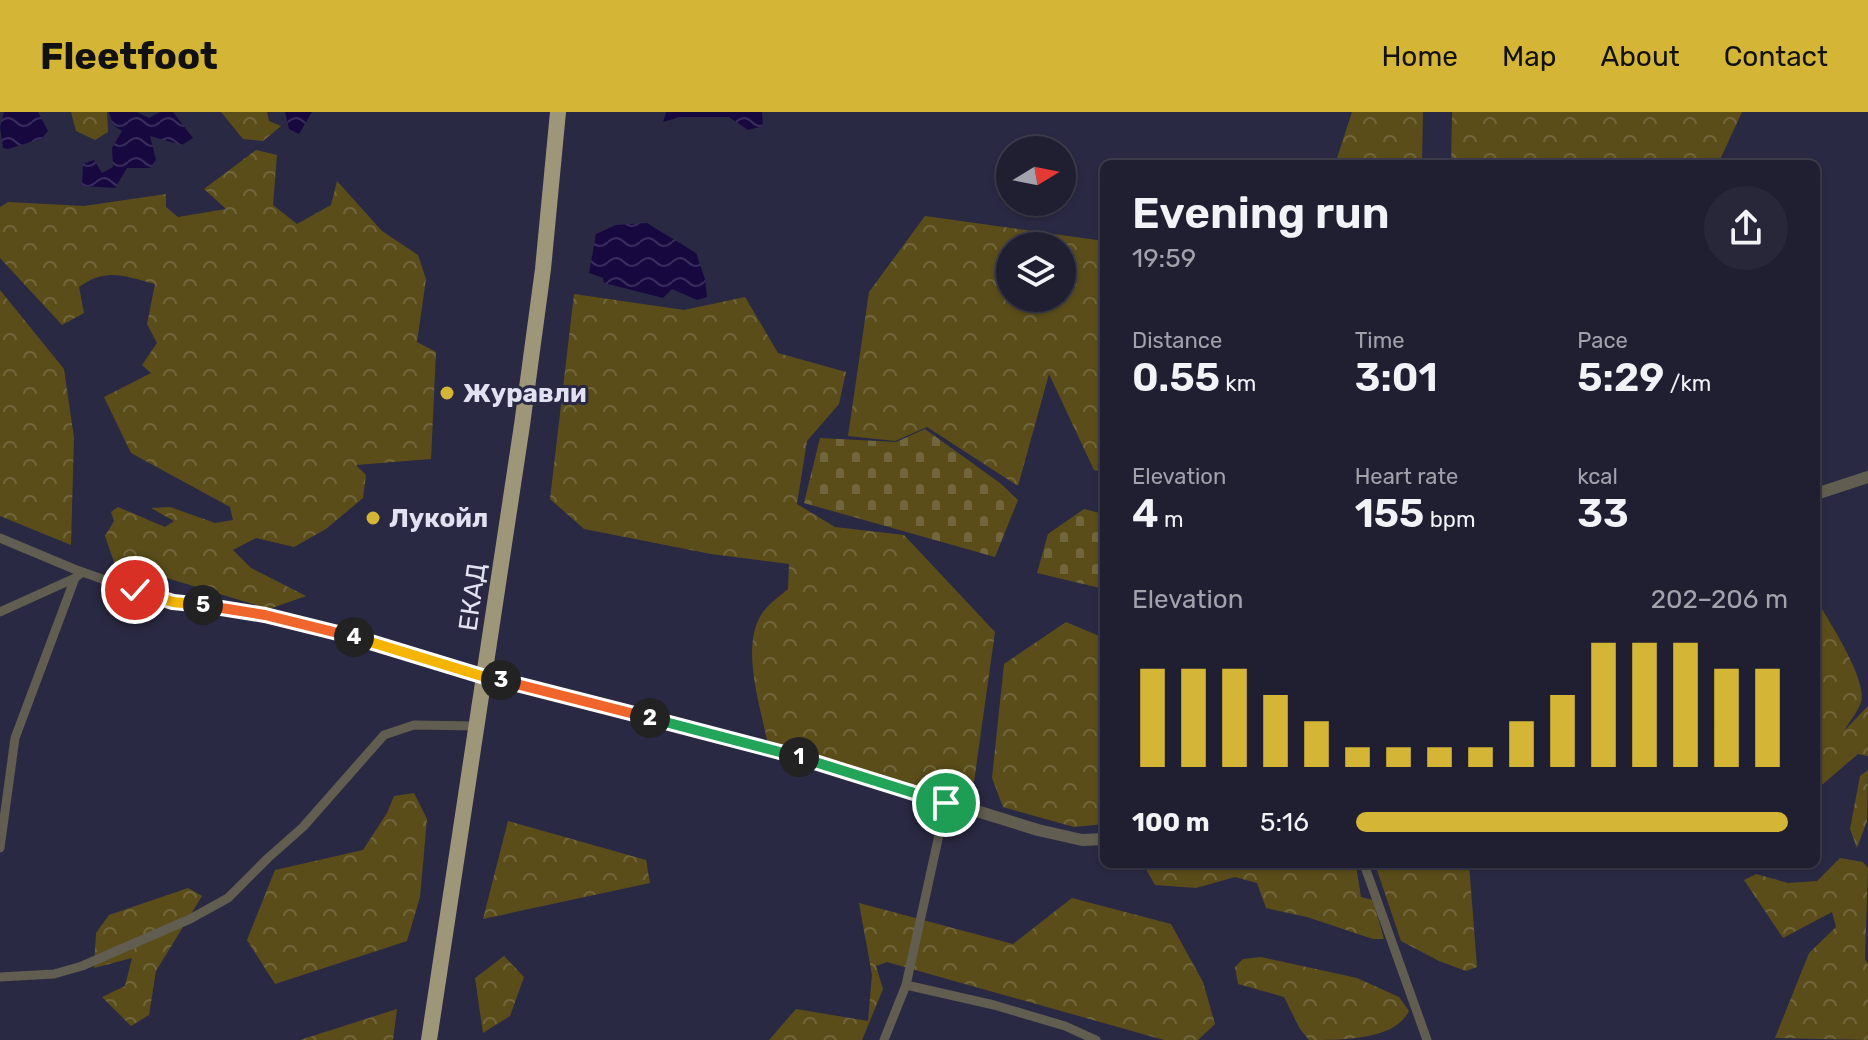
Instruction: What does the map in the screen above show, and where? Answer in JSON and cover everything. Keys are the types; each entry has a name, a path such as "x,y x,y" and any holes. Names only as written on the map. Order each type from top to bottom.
{"highway":[{"name":"ЕКАД","path":"429,1040 543,269 558,112"}],"street":[{"path":"1820,493 1868,477"},
{"path":"0,538 78,575 153,597 279,618 344,634 485,677 531,686 818,762 1038,830 1082,840 1100,839"},
{"path":"0,612 78,575"},
{"path":"0,848 15,738 78,575"},
{"path":"419,725 432,715"},
{"path":"0,977 54,974 82,966 190,919 228,898 303,827 384,735 419,725 476,726"},
{"path":"884,1040 906,985 946,803"},
{"path":"1365,868 1427,1040"},
{"path":"906,985 994,1005 1065,1026 1096,1040"}],"green space":[{"path":"71,112 107,112 108,132 95,140 76,131"},
{"path":"221,112 267,112 269,121 281,126 263,141 243,139"},
{"path":"1352,112 1423,112 1422,160 1336,160"},
{"path":"1452,112 1742,112 1720,160 1451,160"},
{"path":"256,150 277,155 273,205 297,224 331,205 337,181 382,231 418,255 426,279 417,342 436,352 431,459 356,465 366,475 363,498 326,529 294,547 256,538 233,550 251,568 306,596 269,609 114,562 105,536 114,521 111,512 118,507 165,527 174,521 151,508 170,507 215,523 233,520 230,507 131,453 104,397 151,373 142,365 157,343 147,324 155,284 116,275 98,277 79,287 84,313 62,325 0,258 0,207 8,202 84,206 166,194 166,207 178,217 226,209 204,189"},
{"path":"925,216 1040,232 996,232 996,312 1076,312 1076,237 1100,240 1100,472 1094,470 1049,374 1018,486 927,427 895,441 848,436 869,292"},
{"path":"0,290 64,369 74,438 71,545 0,516"},
{"path":"574,294 684,310 745,297 778,353 846,372 839,404 807,441 797,504 835,527 904,535 995,632 973,789 958,799 767,740 752,660 755,628 770,604 788,589 789,564 711,554 584,529 550,499"},
{"path":"925,429 1000,483 1018,500 995,557 804,503 820,438 896,442"},
{"path":"1084,509 1100,513 1100,588 1037,573 1048,534"},
{"path":"1820,606 1846,650 1862,692 1860,706 1845,730 1868,706 1868,756 1858,754 1820,787"},
{"path":"1066,622 1100,636 1100,824 1074,827 1003,807 992,778 1004,664"},
{"path":"1868,770 1867,821 1857,848 1850,829 1860,776"},
{"path":"414,793 427,819 420,897 407,941 275,984 247,940 275,870 363,850 394,796"},
{"path":"508,821 646,860 650,883 483,919"},
{"path":"1840,858 1863,862 1868,868 1865,959 1868,964 1868,1040 1775,1038 1809,953 1836,927 1832,912 1783,938 1744,880 1756,874 1788,883 1817,881"},
{"path":"1145,868 1356,868 1361,897 1373,900 1384,939 1373,939 1307,917 1266,908 1257,883 1235,877 1196,888 1155,885"},
{"path":"1376,868 1469,868 1477,967 1466,971 1401,941"},
{"path":"188,888 202,896 156,971 149,1015 131,1026 102,997 125,986 132,958 94,968 96,933 109,915"},
{"path":"1072,898 1171,924 1203,982 1215,1024 1198,1040 1164,1040 887,962 876,966 883,989 862,1040 769,1040 796,1009 868,1021 872,975 859,903 1013,944"},
{"path":"504,956 524,977 510,1016 483,1033 475,978"},
{"path":"1261,957 1357,978 1399,997 1409,1011 1402,1021 1380,1033 1309,1040 1284,997 1238,984 1235,967 1243,959"},
{"path":"397,1009 393,1040 300,1040"}],"water":[{"path":"4,112 38,112 48,131 41,139 3,148 0,127"},
{"path":"109,112 137,112 149,118 160,112 173,112 193,138 182,145 150,136 156,160 150,168 127,168 115,188 82,186 83,164 94,160 102,173 113,167 112,148 122,131 113,125"},
{"path":"285,112 312,112 299,134 289,129"},
{"path":"666,112 762,112 763,126 748,130 729,117 680,117 663,122"},
{"path":"647,223 696,253 705,279 707,297 697,300 672,289 663,298 604,283 603,278 589,273 596,234 616,225"}],"place":[{"name":"Журавли","path":"447,393"},
{"name":"Лукойл","path":"373,518"}],"route":[{"path":"135,590 173,602 265,615 344,634 485,677 531,686 818,762 946,803"}]}
